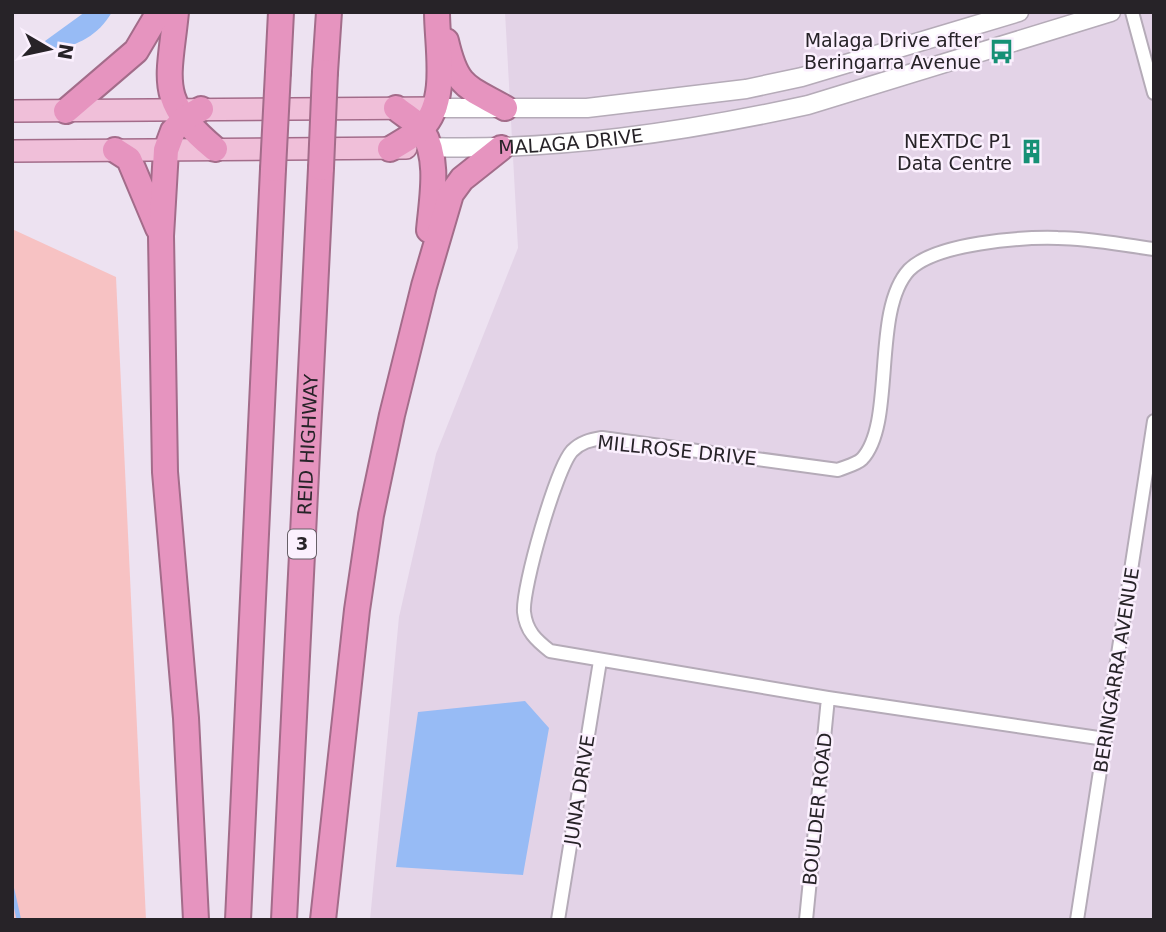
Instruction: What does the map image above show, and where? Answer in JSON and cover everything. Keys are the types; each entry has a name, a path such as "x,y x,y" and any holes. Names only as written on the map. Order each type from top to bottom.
{"highway":[{"path":"66,111 136,51 159,12"},
{"path":"176,12 169,88 215,149"},
{"path":"238,920 281,12"},
{"name":"REID HIGHWAY","path":"284,920 329,12"},
{"path":"425,138 436,108 439,84 439,12"},
{"path":"439,12 458,78 464,86 505,108"},
{"path":"396,108 425,138 434,169 424,286"},
{"path":"186,112 173,131 166,150 161,236 164,472 186,718 196,920"},
{"path":"390,149 425,138"},
{"path":"323,920 357,610 371,515 424,286 450,194 462,179 501,148"},
{"path":"114,150 130,159 161,236"}],"main road":[{"name":"MALAGA DRIVE","path":"12,111 587,108 746,89 802,77 1018,12"},
{"name":"MALAGA DRIVE","path":"425,138 501,148 583,143 715,123 808,105 1111,12"},
{"path":"12,151 390,149"}],"street":[{"path":"1132,12 1154,93"},
{"name":"MILLROSE DRIVE","path":"1105,739 828,698 550,652 531,635 524,610 554,482 574,449 587,440 601,438 838,470 861,460 874,440 892,308 899,284 911,269 931,257 962,248 1016,239 1060,237 1154,249"},
{"name":"BERINGARRA AVENUE","path":"1077,920 1154,421"},
{"name":"JUNA DRIVE","path":"558,920 600,661"},
{"name":"BOULDER ROAD","path":"806,920 828,698"}],"shaded area":[{"path":"505,12 1154,12 1154,920 370,920 399,617 436,454 518,248"},
{"path":"12,229 116,277 146,920 12,920"}],"water":[{"path":"85,12 112,12 94,33 70,46 52,51 45,41"},
{"path":"525,701 549,728 523,875 396,867 418,712"}],"waterway":[{"path":"12,889 19,920"}],"place":[{"name":"Malaga Drive after Beringarra Avenue","path":"1001,51"},
{"name":"NEXTDC P1 Data Centre","path":"1032,152"}]}
